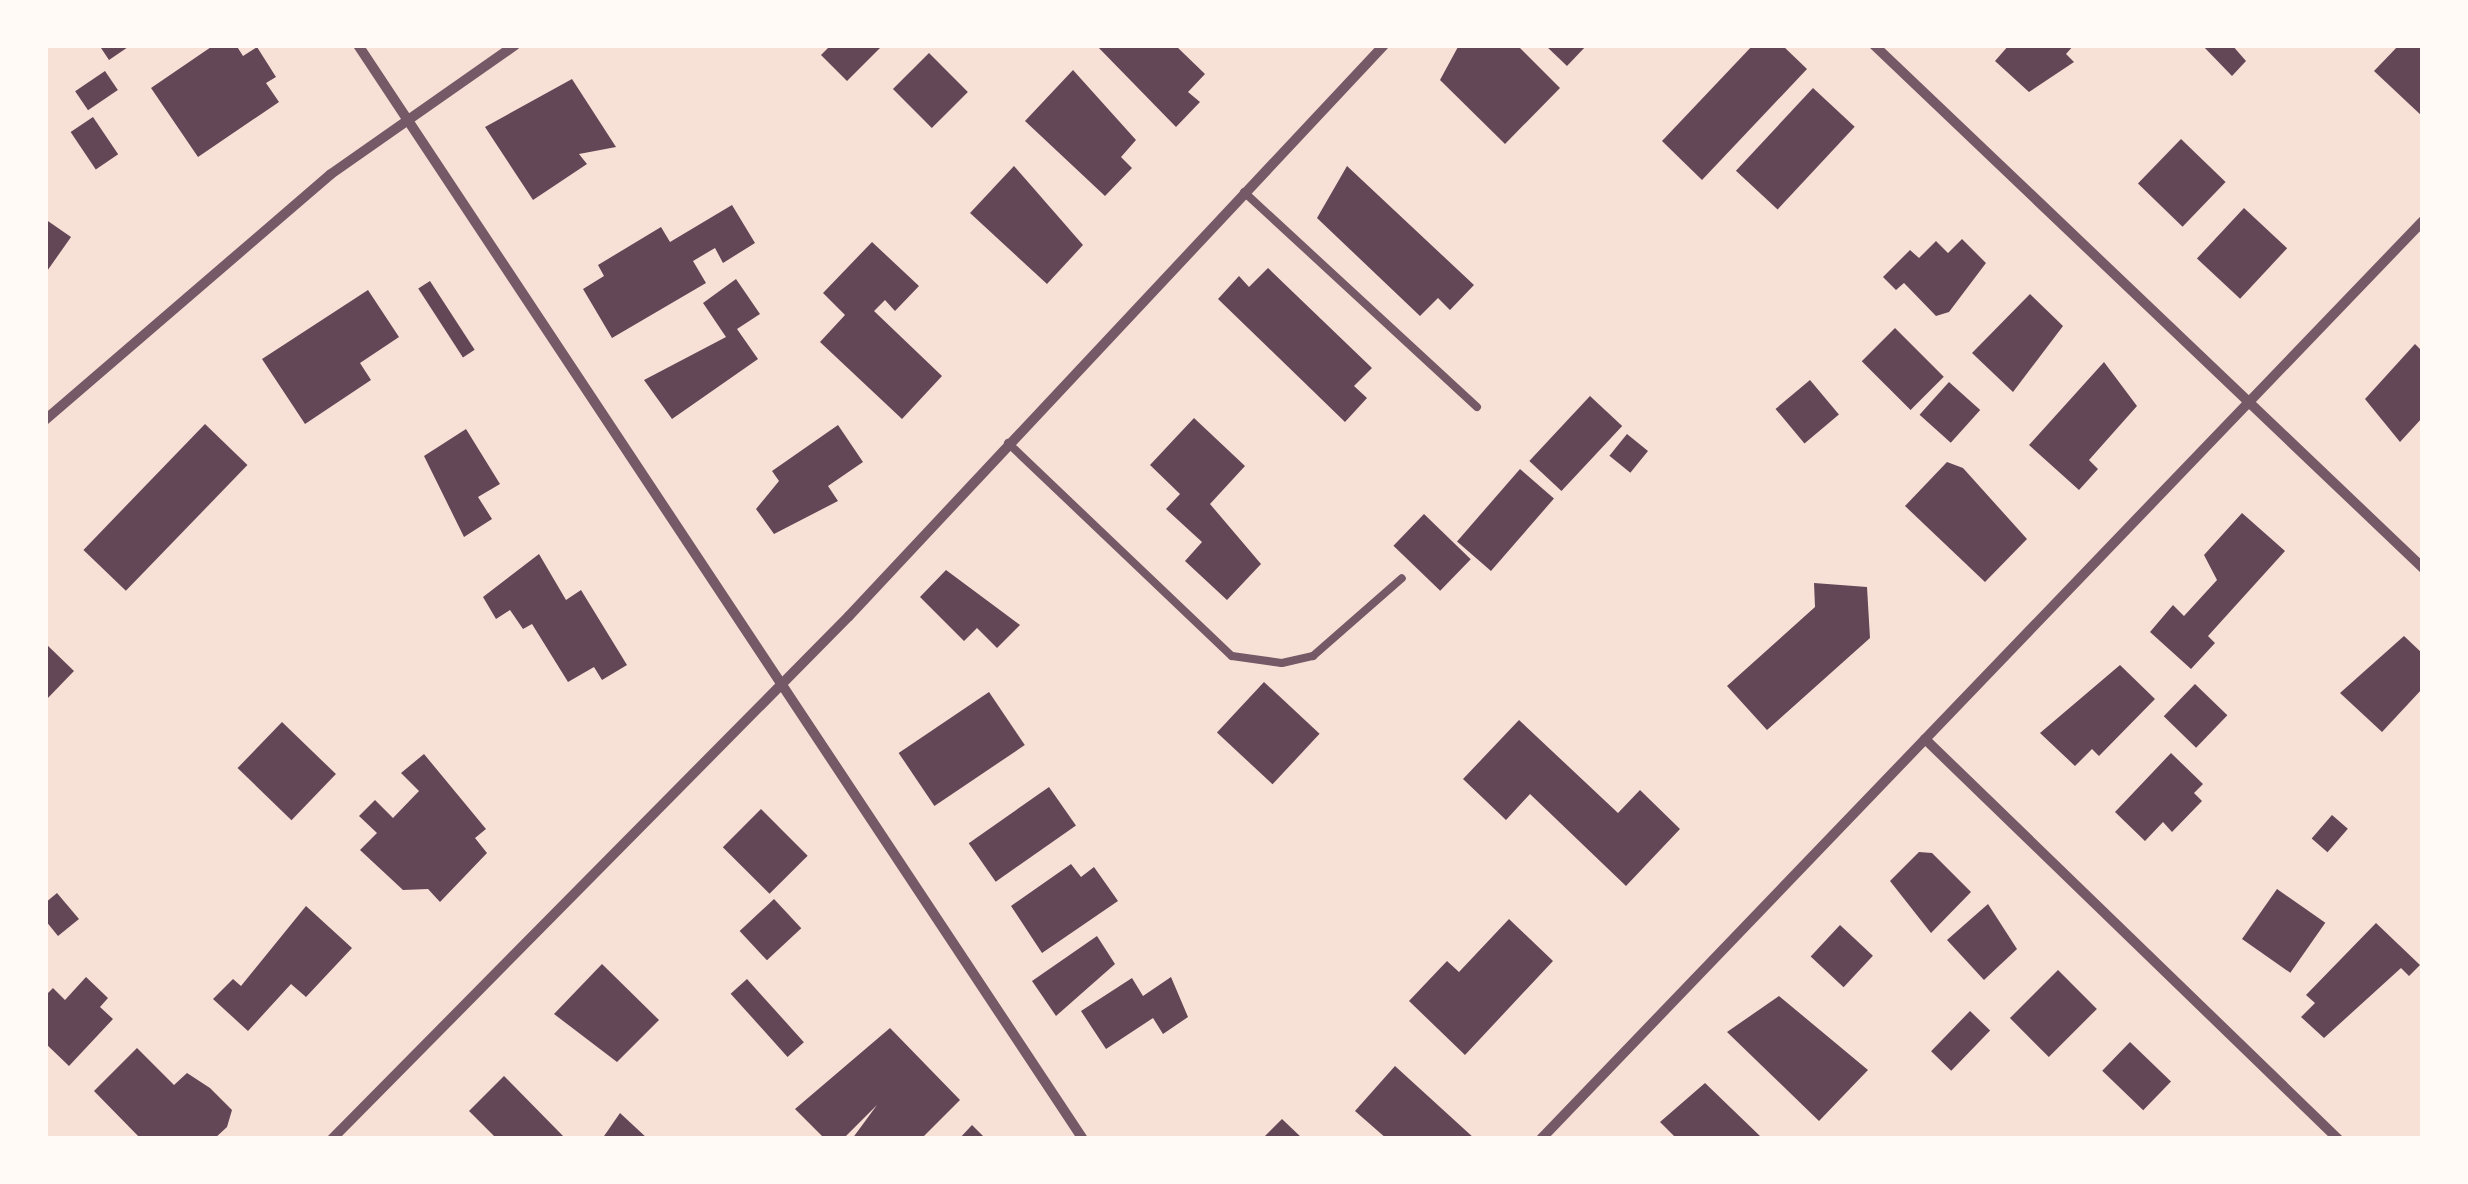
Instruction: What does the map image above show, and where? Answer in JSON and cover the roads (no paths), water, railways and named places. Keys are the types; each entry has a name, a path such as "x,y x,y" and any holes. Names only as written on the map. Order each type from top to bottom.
{"street":[{"path":"358,45 1084,1139"},
{"path":"47,415 406,118 515,45"},
{"path":"332,1139 780,682 1384,45"},
{"path":"1874,45 2423,568"},
{"path":"1542,1139 2423,221"},
{"path":"1925,739 2338,1139"}],"lane":[{"path":"1244,192 1477,408"},
{"path":"1008,443 1232,656 1282,664 1313,656 1402,578"}]}
